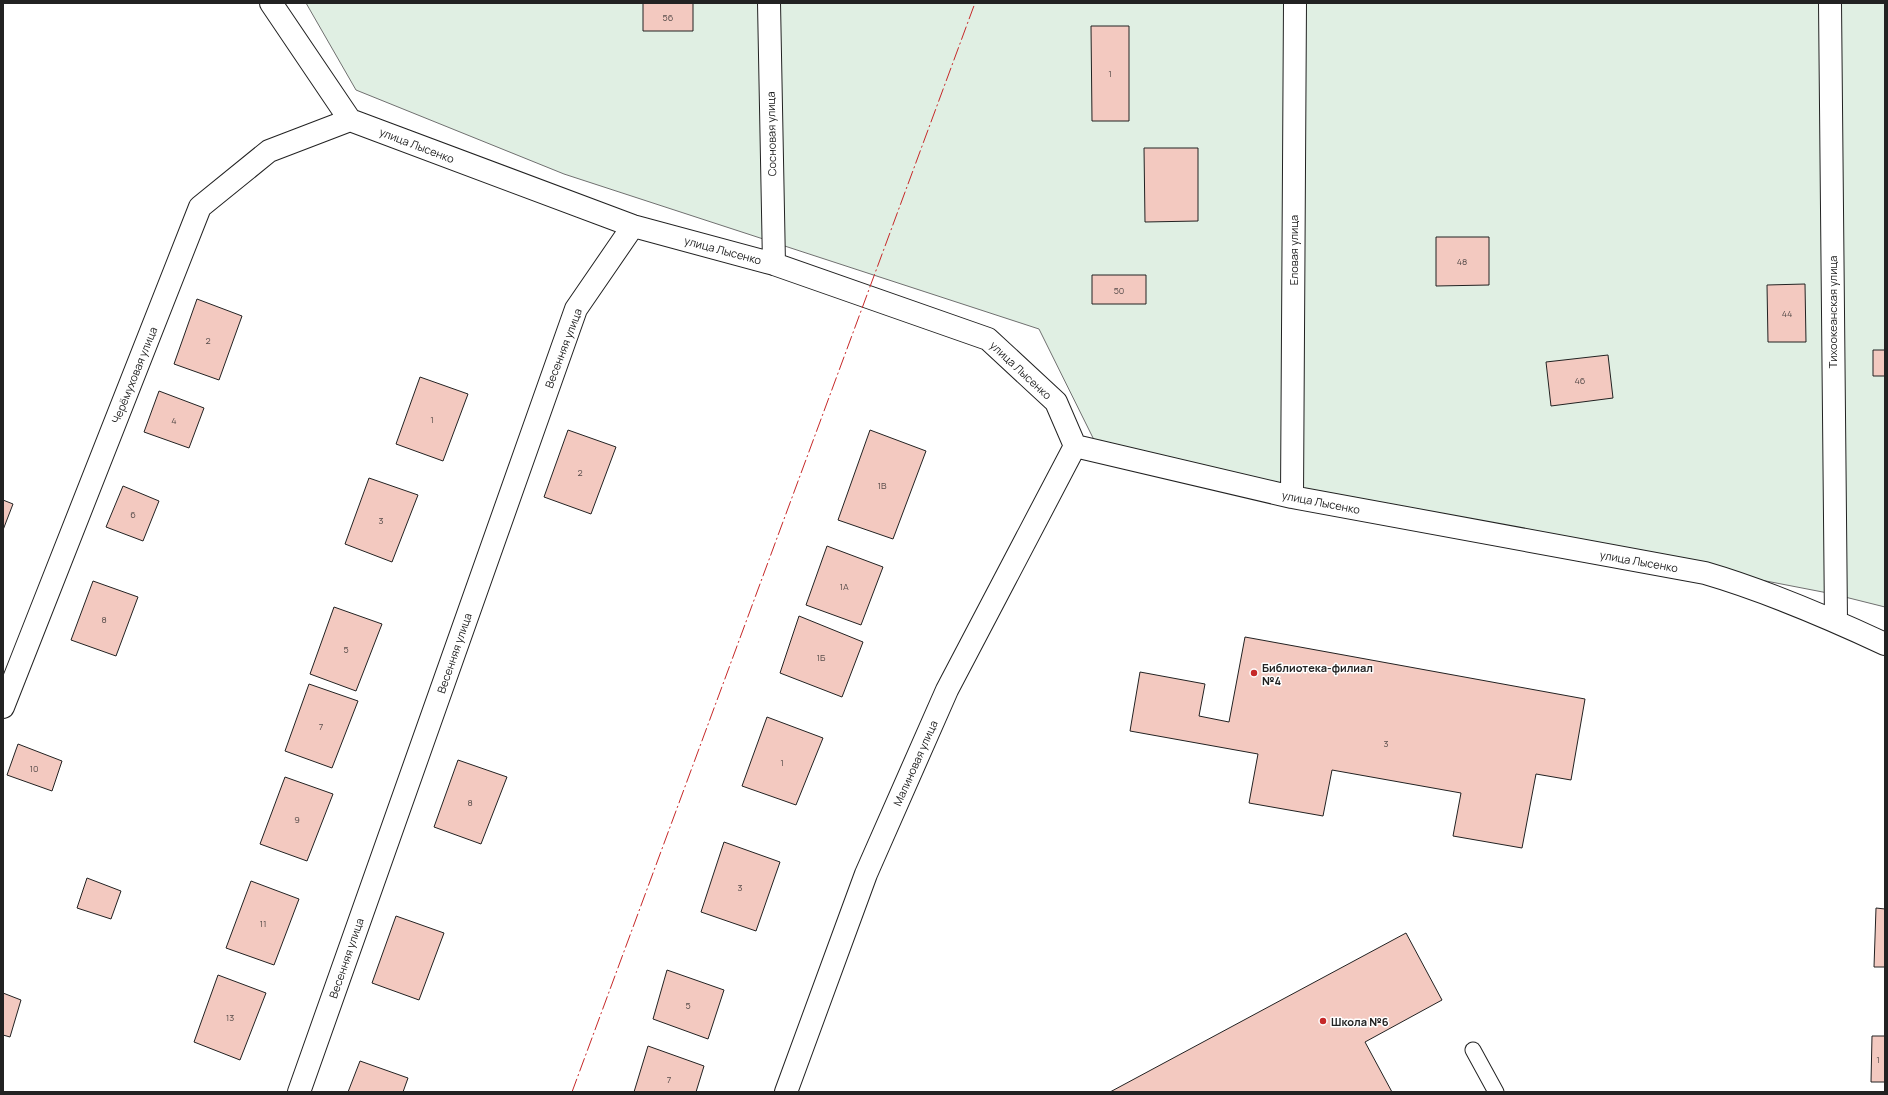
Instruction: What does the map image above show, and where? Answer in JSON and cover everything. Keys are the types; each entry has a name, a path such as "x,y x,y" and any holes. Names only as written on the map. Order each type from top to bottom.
{"street":[{"path":"271,3 350,120"},
{"name":"Сосновая улица","path":"769,3 774,264"},
{"name":"Еловая улица","path":"1292,497 1295,3"},
{"name":"Тихоокеанская улица","path":"1830,3 1836,621"},
{"name":"улица Лысенко","path":"350,120 633,226 774,264 988,339 1056,402 1074,446 1292,497 1705,573 1744,585 1836,621 1885,644"},
{"name":"Черёмуховая улица","path":"3,707 200,207 269,151 350,120"},
{"name":"Весенняя улица","path":"299,1092 576,309 633,226"},
{"name":"Малиновая улица","path":"786,1092 866,874 947,690 1074,446"}],"lane":[{"path":"1473,1050 1496,1092"}],"green space":[{"path":"306,3 1885,3 1885,607 1833,594 1100,452 1039,329 564,174 356,90"}],"building":[{"path":"643,3 693,3 693,31 643,31"},
{"path":"1091,26 1129,26 1129,121 1092,121"},
{"path":"1144,148 1198,148 1198,221 1145,222"},
{"path":"1436,237 1489,237 1489,285 1436,286"},
{"path":"1092,275 1146,275 1146,304 1092,304"},
{"path":"1805,284 1806,342 1768,342 1767,285"},
{"path":"197,299 242,316 219,380 174,364"},
{"path":"1873,350 1885,350 1885,376 1873,376"},
{"path":"1608,355 1613,398 1551,406 1546,362"},
{"path":"420,377 468,394 443,461 396,444"},
{"path":"159,391 204,408 189,448 144,432"},
{"path":"568,430 616,447 591,514 544,497"},
{"path":"870,430 926,451 893,539 838,520"},
{"path":"369,478 418,495 392,562 345,544"},
{"path":"123,486 159,501 143,541 106,527"},
{"path":"3,500 13,504 3,530"},
{"path":"827,546 883,567 861,625 806,605"},
{"path":"93,581 138,597 116,656 71,640"},
{"path":"334,607 382,624 356,691 310,674"},
{"path":"799,616 863,642 842,697 780,673"},
{"path":"1245,637 1585,699 1571,780 1536,774 1522,848 1453,836 1461,793 1332,770 1323,816 1249,803 1258,754 1130,731 1140,672 1205,684 1199,716 1229,722"},
{"path":"309,684 358,701 332,768 285,751"},
{"path":"767,717 823,738 796,805 742,786"},
{"path":"18,744 62,761 52,791 7,775"},
{"path":"458,760 507,777 481,844 434,827"},
{"path":"285,777 333,794 307,861 260,844"},
{"path":"724,842 780,862 756,931 701,912"},
{"path":"87,878 121,891 111,919 77,908"},
{"path":"251,881 299,899 274,965 226,948"},
{"path":"1876,908 1885,909 1885,967 1874,967"},
{"path":"396,916 444,933 419,1000 372,983"},
{"name":"Школа №6","path":"1406,933 1442,1000 1365,1042 1392,1092 1110,1092"},
{"path":"667,970 724,990 708,1039 653,1019"},
{"path":"218,975 266,993 240,1060 194,1042"},
{"path":"3,993 21,1000 10,1037 3,1035"},
{"path":"1872,1036 1885,1036 1885,1082 1871,1082"},
{"path":"648,1046 704,1066 696,1092 634,1092"},
{"path":"360,1061 408,1078 403,1092 348,1092"}],"power":[{"path":"572,1092 975,3"}],"place":[{"name":"Библиотека-филиал №4","path":"1254,673"},
{"name":"Школа №6","path":"1323,1021"}]}
